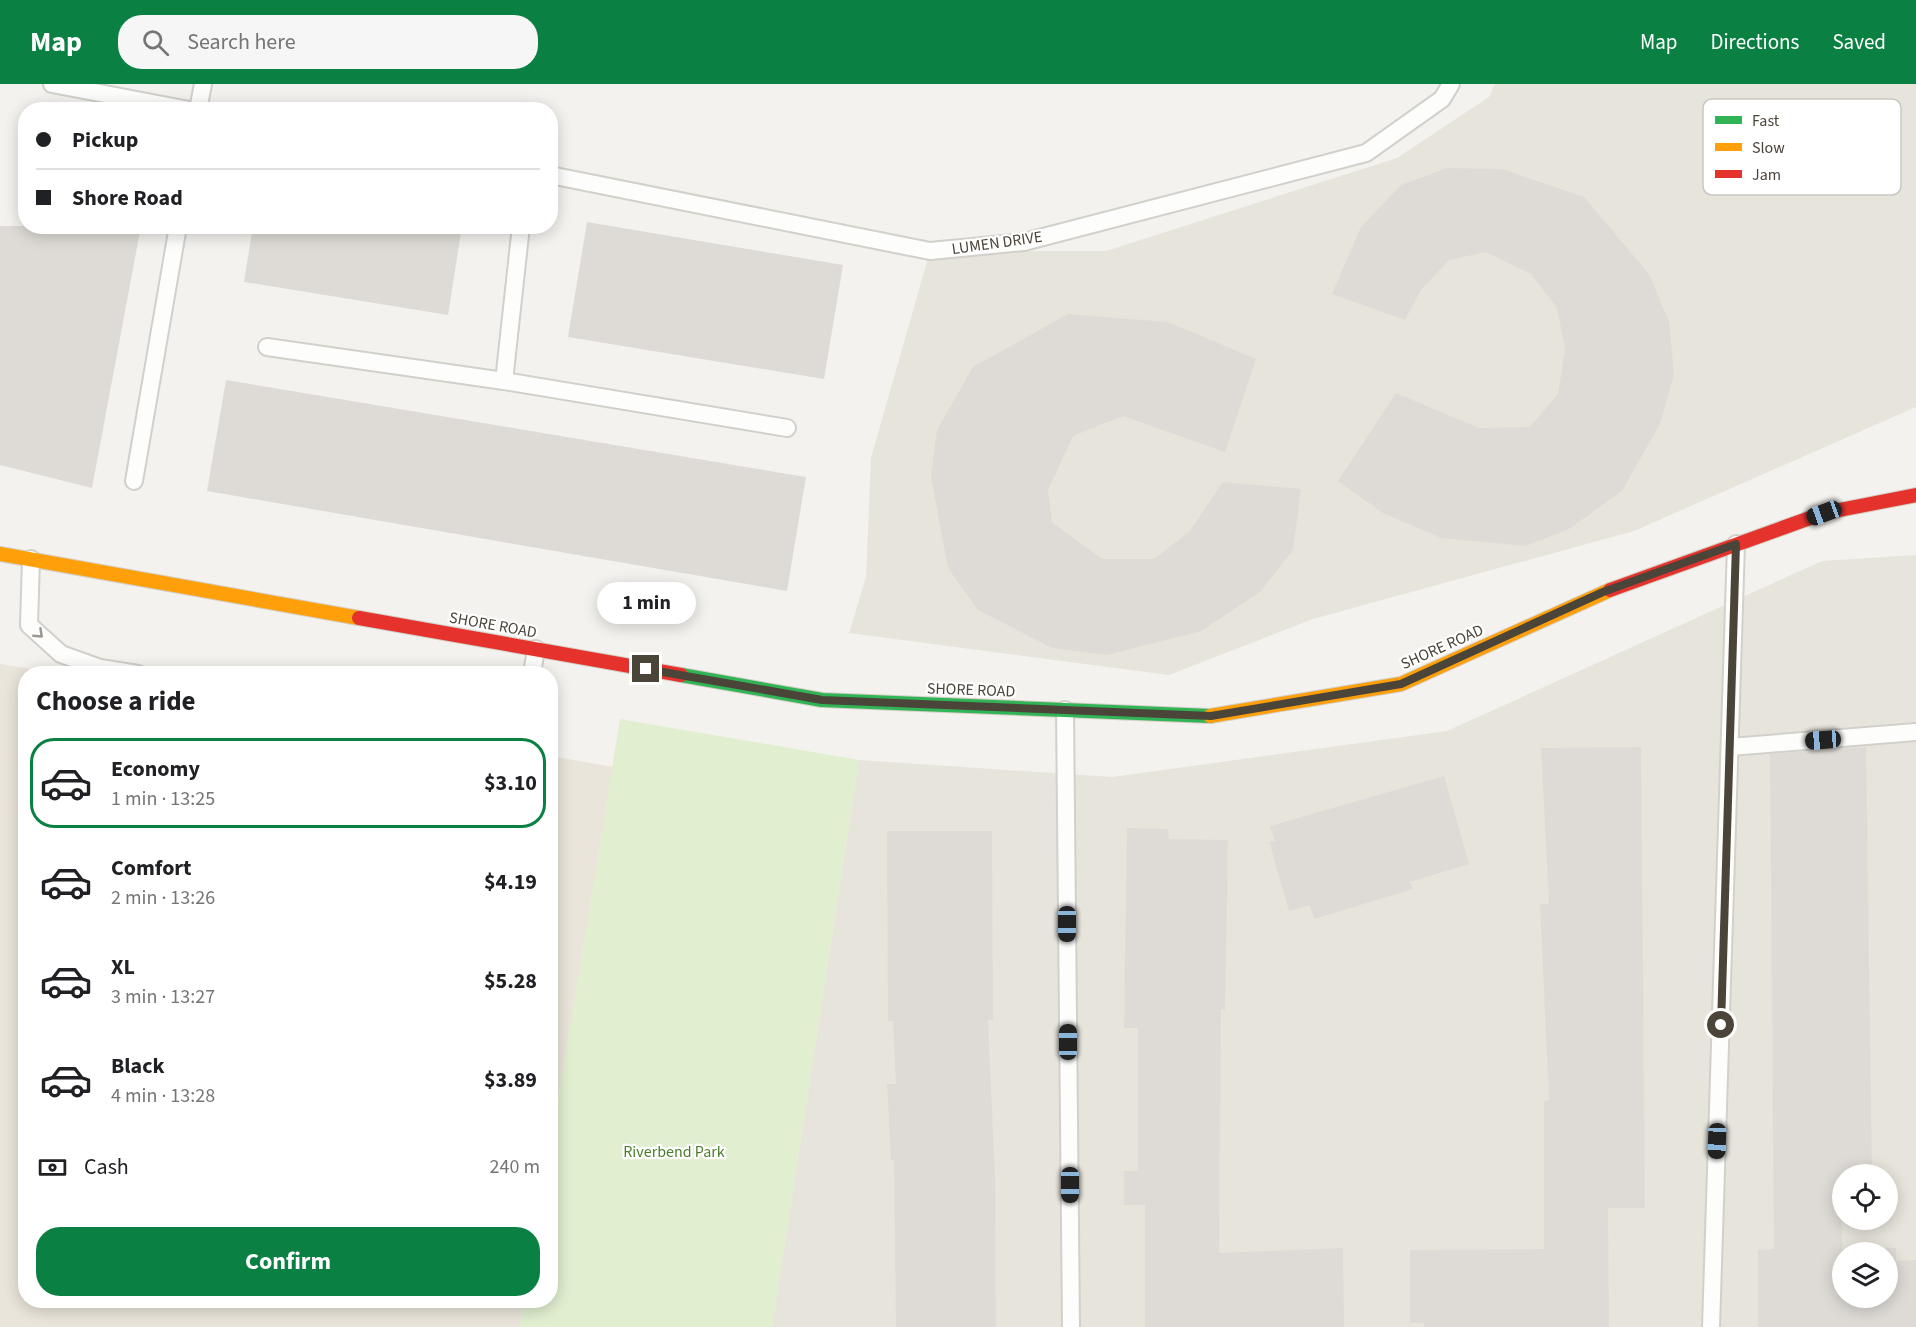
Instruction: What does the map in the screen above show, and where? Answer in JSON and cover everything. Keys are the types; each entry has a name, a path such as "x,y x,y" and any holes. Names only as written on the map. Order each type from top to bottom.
{"street":[{"name":"SHORE ROAD","path":"0,554 822,700 1211,716 1401,684 1603,592 1824,513 1916,495"}],"lane":[{"path":"51,84 147,102"},
{"path":"200,102 203,84"},
{"name":"LUMEN DRIVE","path":"558,177 930,251 1012,243 1366,153 1442,99 1451,84"},
{"path":"134,481 177,234"},
{"path":"504,381 520,234"},
{"path":"267,347 504,381 787,429"},
{"path":"1711,1327 1736,544"},
{"path":"31,559 29,625 61,654 94,666"},
{"path":"533,666 536,649"},
{"path":"1065,710 1071,1327"},
{"path":"1730,747 1916,732"}],"shaded area":[{"path":"1495,84 1916,84 1916,407 1634,531 1313,619 1169,675 849,633 866,577 871,458 930,251 1106,251 1397,158 1489,97"},
{"path":"1916,555 1916,1327 772,1327 859,760 1112,777 1447,731 1822,561"},
{"path":"0,664 18,667 18,1308 523,1308 520,1327 0,1327"},
{"path":"558,757 613,767 558,1101"}],"green space":[{"name":"Riverbend Park","path":"620,719 859,760 772,1327 520,1327 523,1308 558,1308 558,1100"}],"building":[{"path":"1447,168 1502,169 1584,197 1649,274 1669,322 1674,374 1660,424 1622,491 1569,529 1526,546 1441,538 1383,513 1338,481 1396,393 1479,428 1530,427 1558,394 1565,349 1557,308 1531,274 1486,252 1449,260 1421,290 1405,320 1332,294 1361,227 1401,185"},
{"path":"587,222 843,265 824,379 568,337"},
{"path":"0,226 18,226 18,234 140,234 92,488 0,465"},
{"path":"252,234 461,234 448,315 244,282"},
{"path":"1068,314 1168,322 1256,359 1225,452 1123,416 1073,436 1048,490 1052,522 1102,559 1154,559 1189,532 1223,482 1301,489 1293,550 1260,592 1201,631 1107,655 1052,648 978,610 948,568 931,477 937,430 973,367"},
{"path":"226,380 806,477 787,591 207,491"},
{"path":"1641,747 1645,1208 1608,1208 1609,1327 1424,1327 1424,1323 1410,1323 1410,1250 1544,1249 1544,1101 1549,1100 1540,904 1549,904 1541,748"},
{"path":"1866,747 1872,1164 1832,1164 1832,1230 1842,1230 1842,1242 1832,1242 1832,1308 1898,1308 1898,1261 1916,1260 1916,1327 1758,1327 1758,1250 1774,1249 1770,754"},
{"path":"1444,776 1469,864 1410,882 1413,889 1314,919 1310,905 1289,911 1269,841 1275,841 1270,826"},
{"path":"1127,828 1168,829 1169,839 1228,840 1225,1010 1221,1009 1219,1253 1343,1248 1344,1327 1145,1327 1145,1205 1124,1205 1124,1171 1138,1171 1138,1028 1124,1028"},
{"path":"887,831 992,831 993,1020 988,1020 995,1179 996,1327 896,1327 894,1160 891,1160 887,1084 896,1084 893,1021 888,1021"}],"traffic: fast":[{"path":"681,675 822,700 1210,716"}],"traffic: slow":[{"path":"0,554 359,618"},
{"path":"1210,716 1401,684 1610,590"}],"traffic: jam":[{"path":"1610,590 1824,513 1916,495"},
{"path":"359,618 681,675"}],"route":[{"path":"646,669 822,700 1211,716 1401,684 1603,592 1736,544 1721,1025"}]}
